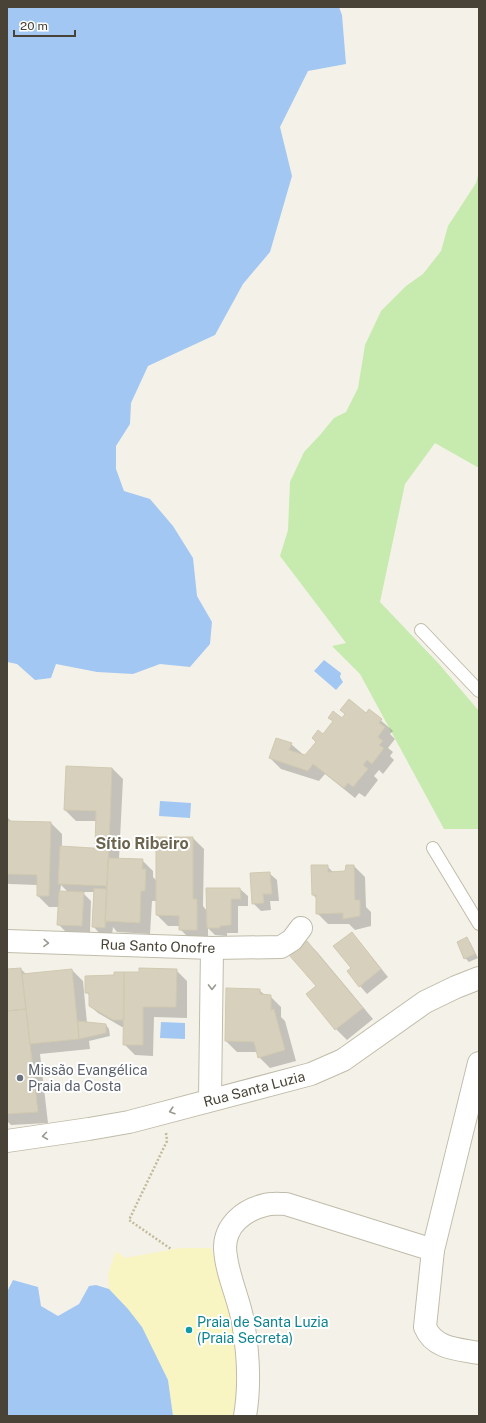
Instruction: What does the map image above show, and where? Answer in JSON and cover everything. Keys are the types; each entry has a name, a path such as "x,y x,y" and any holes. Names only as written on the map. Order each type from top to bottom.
{"street":[{"name":"Rua Santo Onofre","path":"7,941 212,948 281,947 292,940 300,928"},
{"path":"210,1100 212,948"},
{"name":"Rua Santa Luzia","path":"7,1141 90,1130 164,1114 210,1100 296,1079 326,1069 343,1060 426,1002 456,987 479,978"},
{"path":"479,1063 434,1250 425,1327 428,1334 436,1342 447,1347 479,1353"},
{"path":"245,1416 247,1406 247,1352 243,1320 228,1268 225,1248 228,1232 236,1220 249,1210 266,1204 286,1204 434,1250"}],"lane":[{"path":"421,630 479,691"},
{"path":"433,848 479,924"}],"path":[{"path":"164,1114 167,1141 129,1220 171,1249"}],"green space":[{"path":"479,172 479,468 435,443 405,484 380,602 439,664 479,711 479,829 444,829 360,674 332,646 346,643 280,556 288,530 290,482 304,452 334,418 346,412 358,388 365,345 381,311 406,286 423,274 441,251 448,226 476,183"}],"sand":[{"name":"Praia de Santa Luzia (Praia Secreta)","path":"180,1248 211,1248 229,1299 236,1333 240,1416 173,1416 168,1380 128,1309 109,1289 108,1274 116,1251 125,1258"}],"water":[{"path":"7,7 339,7 342,15 346,64 308,71 280,127 292,176 270,252 243,284 215,335 148,366 131,403 130,424 116,446 116,469 124,491 150,499 173,526 193,558 197,596 212,622 210,644 190,667 160,664 133,674 97,672 56,664 51,678 35,680 17,664 7,662"},
{"path":"324,660 341,673 340,677 343,682 336,690 314,671"},
{"path":"160,801 191,803 190,818 159,816"},
{"path":"161,1022 185,1023 185,1039 160,1038"},
{"path":"13,1280 38,1287 41,1306 58,1316 79,1304 89,1286 96,1285 109,1289 128,1309 142,1327 168,1380 173,1416 7,1416 7,1292"}],"building":[{"path":"349,699 366,713 369,709 382,719 379,723 385,727 378,737 383,741 379,745 384,748 372,764 367,760 363,765 368,769 353,787 348,783 344,788 313,764 308,771 269,758 276,738 292,743 289,750 305,755 316,742 312,738 318,730 323,734 333,721 328,718 333,711 342,718 345,714 340,710"},
{"path":"66,766 112,768 109,849 95,848 96,811 64,810"},
{"path":"7,821 51,822 49,896 37,896 37,875 7,874"},
{"path":"156,837 193,837 193,899 197,899 197,930 179,930 179,916 156,915"},
{"path":"60,846 109,849 107,886 58,884"},
{"path":"108,858 143,859 142,869 146,869 145,891 141,891 140,923 105,921"},
{"path":"311,865 328,865 328,872 345,871 346,865 354,865 355,900 360,900 360,916 343,919 343,913 316,914 316,895 312,895"},
{"path":"270,872 272,894 263,894 264,903 252,904 250,873"},
{"path":"94,888 107,889 105,928 92,927"},
{"path":"206,888 240,888 241,899 231,899 231,925 220,926 220,928 207,928"},
{"path":"59,891 84,892 82,926 57,925"},
{"path":"352,932 381,969 359,987 347,971 351,968 333,946"},
{"path":"467,937 475,954 464,959 457,942"},
{"path":"307,941 363,1008 335,1030 306,994 316,986 289,955"},
{"path":"21,968 26,1009 7,1011 7,969"},
{"path":"139,968 177,969 176,1007 143,1007 143,1045 123,1045 124,972 139,972"},
{"path":"72,969 79,1039 30,1044 22,974"},
{"path":"114,972 124,972 124,1020 113,1020 89,1006 89,993 85,993 85,976 114,975"},
{"path":"226,988 260,989 260,994 271,995 271,1010 274,1009 285,1050 258,1058 254,1042 225,1041"},
{"name":"Missão Evangélica Praia da Costa","path":"26,1009 38,1112 7,1114 7,1011"},
{"path":"78,1021 106,1024 106,1033 79,1039"}],"place":[{"name":"Missão Evangélica Praia da Costa","path":"20,1078"},
{"name":"Praia de Santa Luzia (Praia Secreta)","path":"189,1330"}],"district":[{"name":"Sítio Ribeiro","path":"142,843"}]}
